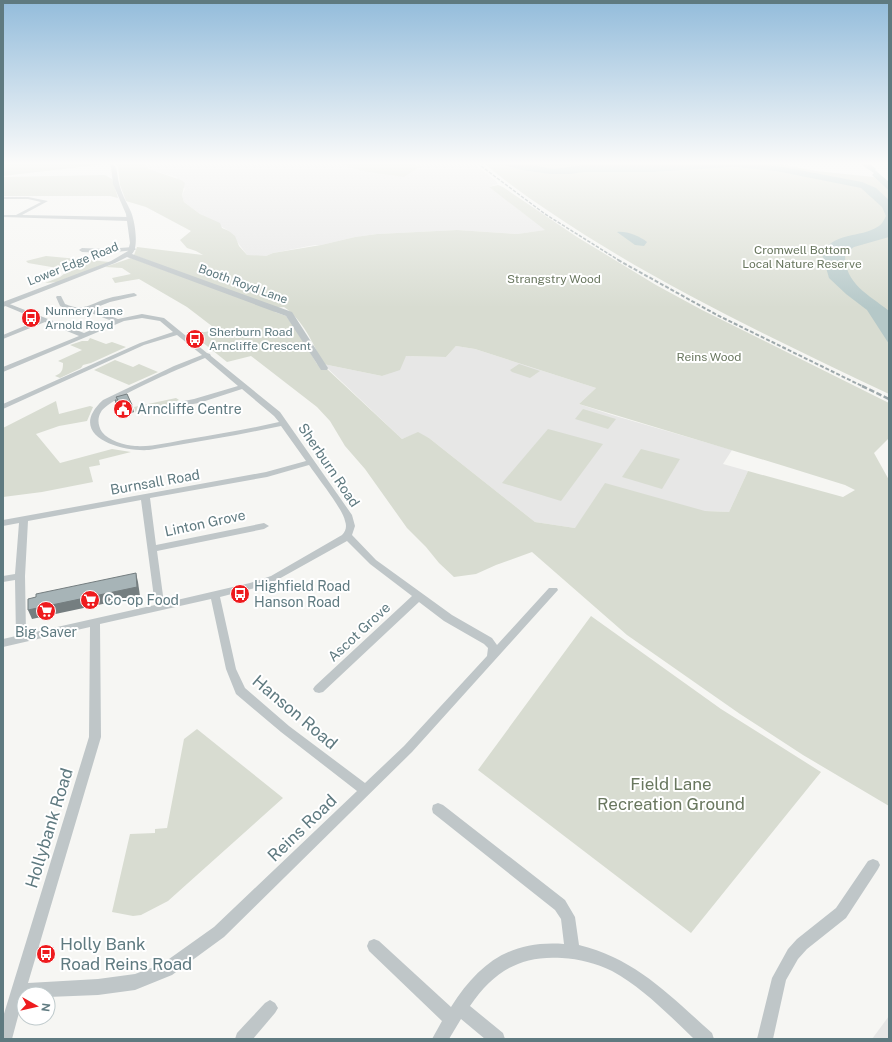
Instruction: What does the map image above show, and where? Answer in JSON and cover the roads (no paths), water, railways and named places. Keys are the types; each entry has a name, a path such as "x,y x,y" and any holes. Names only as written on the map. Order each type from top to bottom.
{"street":[{"path":"15,217 25,212"},
{"name":"Lower Edge Road","path":"4,304 113,262 130,252 133,240 128,212"},
{"path":"3,216 129,219"},
{"path":"82,250 130,252"},
{"name":"Booth Royd Lane","path":"130,252 289,314 324,368"},
{"path":"87,309 108,300 134,295"},
{"path":"59,297 62,305 69,308 87,309 116,321"},
{"path":"4,304 83,335"},
{"name":"Sherburn Road","path":"3,370 116,321 136,316 155,317 165,320 270,407 348,515 351,526 347,536"},
{"path":"3,337 44,320"},
{"path":"3,408 142,344 179,332"},
{"path":"208,355 176,367 106,402 97,411 94,418 94,424 98,433 108,441 124,446 148,448 252,431 283,423"},
{"path":"167,407 184,401 244,386"},
{"name":"Burnsall Road","path":"3,523 267,474 311,462"},
{"path":"145,497 160,608"},
{"path":"21,639 20,576 24,520"},
{"name":"Linton Grove","path":"153,549 264,526"},
{"path":"3,643 252,586 274,578 347,536 374,562 458,624 488,641 493,648 492,657"},
{"path":"3,579 20,576"},
{"name":"Reins Road","path":"56,989 121,985 135,982 167,970 219,932 417,740 553,590"},
{"name":"Hanson Road","path":"215,595 231,669 240,690 250,701 366,791"},
{"name":"Ascot Grove","path":"319,689 420,596"},
{"name":"Hollybank Road","path":"20,986 95,737 95,623"},
{"path":"438,809 560,905 568,917 572,950"},
{"path":"765,1039 779,978 802,944 841,913 873,865"},
{"path":"374,946 456,1014 497,1039"},
{"path":"440,1039 478,982 495,968 513,958 538,950 572,950 591,954 610,961 634,976 706,1039"},
{"name":"Hollybank Road","path":"4,1039 16,1001"},
{"path":"243,1039 270,1008"}],"railway":[{"path":"542,212 620,261"},
{"path":"618,260 717,315 864,387"},
{"path":"862,386 889,399"}],"place":[{"name":"Nunnery Lane Arnold Royd","path":"31,318"},
{"name":"Sherburn Road Arncliffe Crescent","path":"195,339"},
{"name":"Arncliffe Centre","path":"123,409"},
{"name":"Highfield Road Hanson Road","path":"240,594"},
{"name":"Co-op Food","path":"90,600"},
{"name":"Big Saver","path":"46,611"},
{"name":"Holly Bank Road Reins Road","path":"46,954"}],"park label":[{"name":"Cromwell Bottom Local Nature Reserve","path":"802,257"},
{"name":"Strangstry Wood","path":"554,279"},
{"name":"Reins Wood","path":"709,357"},
{"name":"Field Lane Recreation Ground","path":"671,794"}]}
